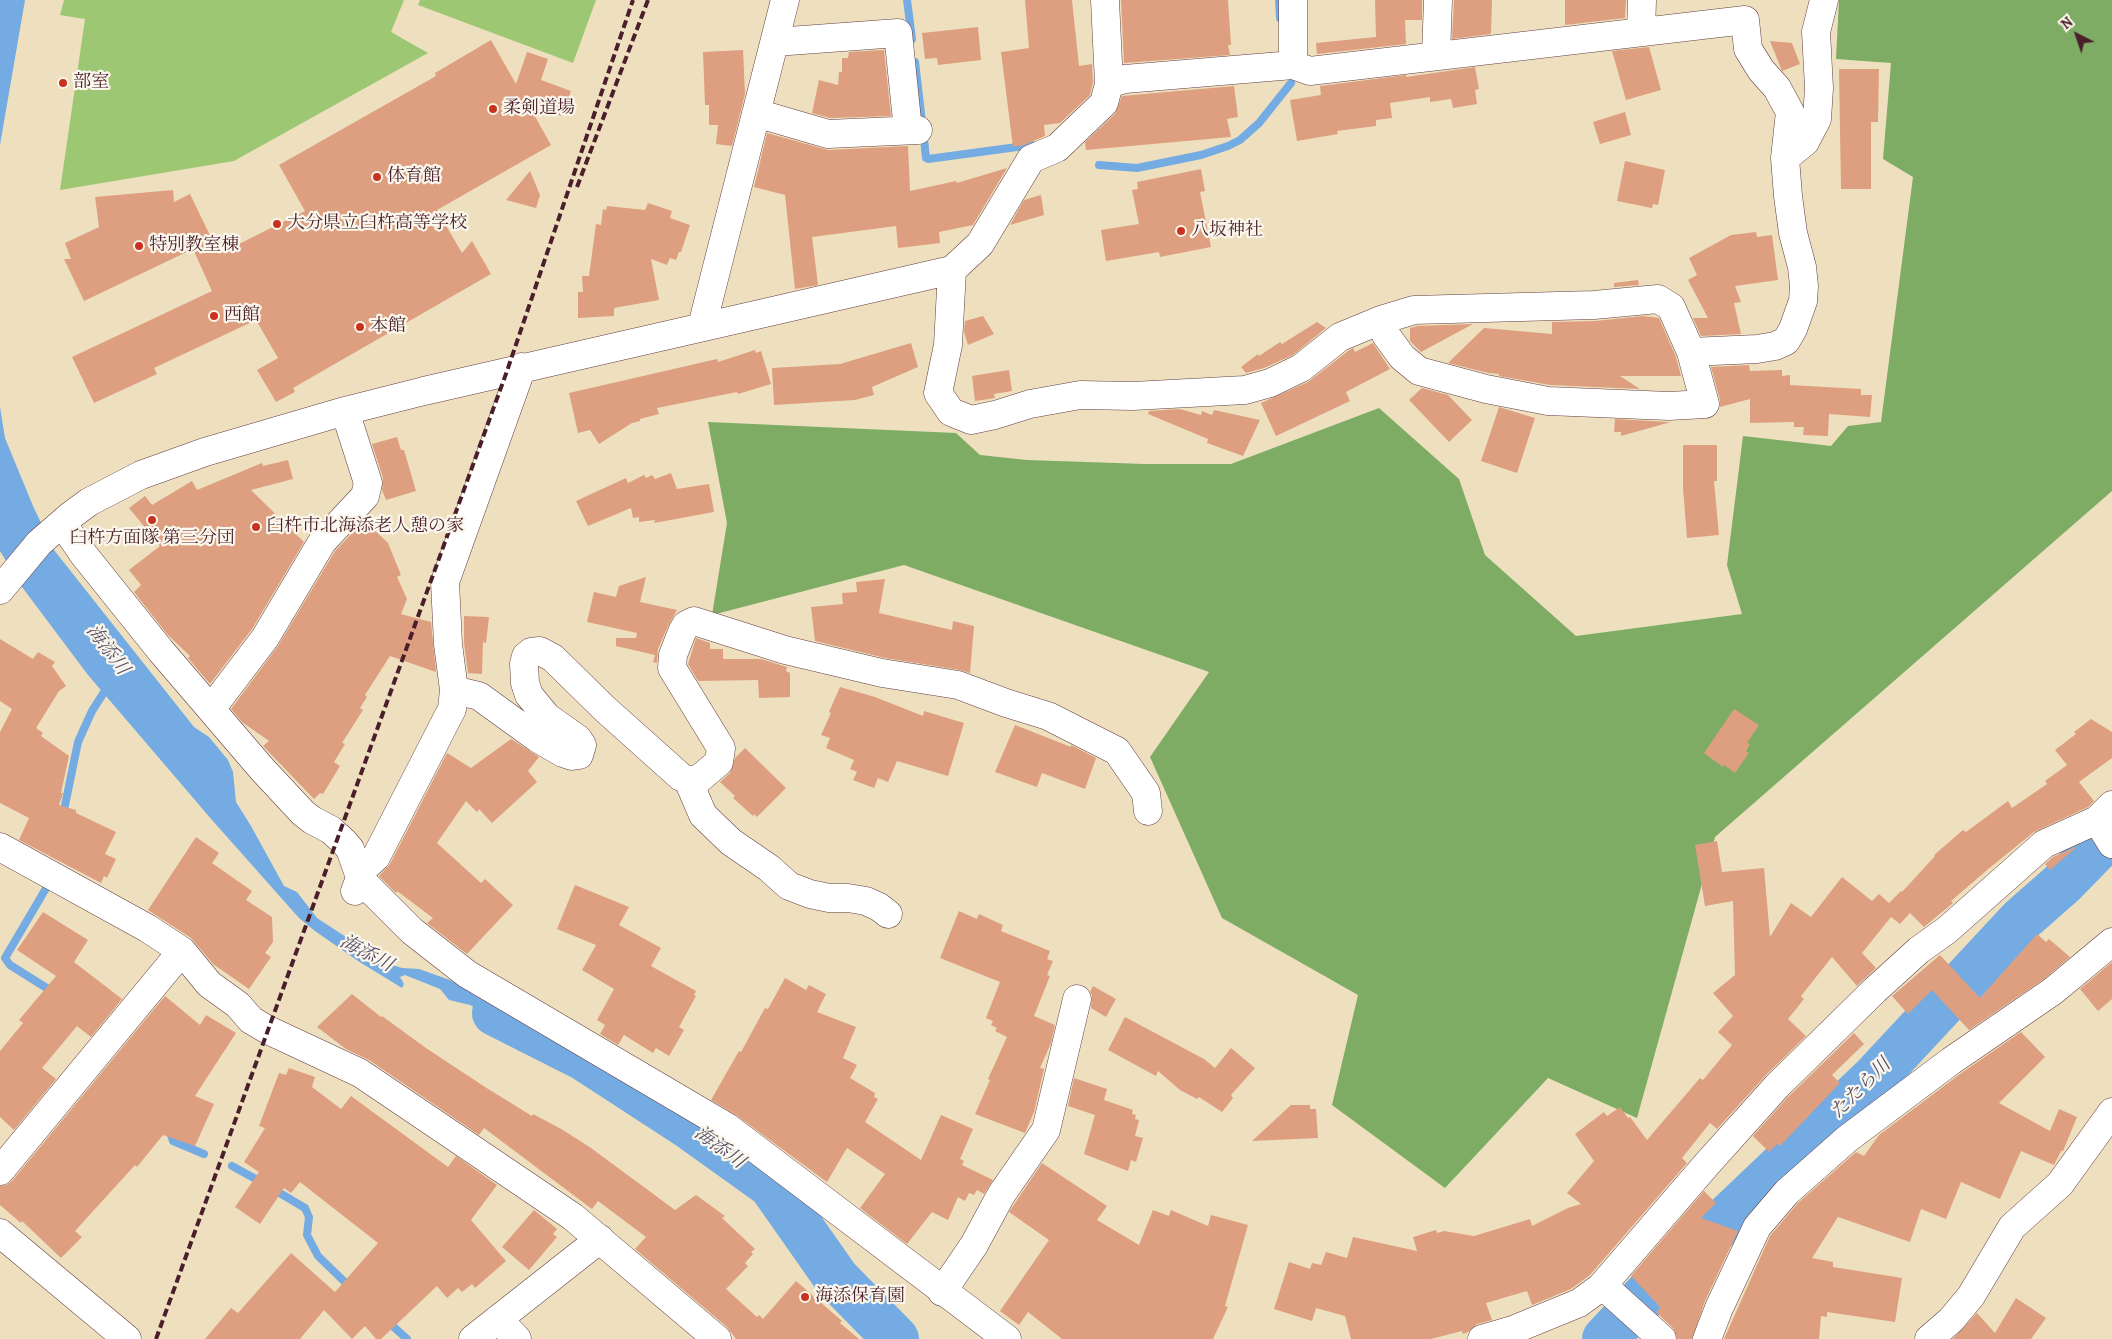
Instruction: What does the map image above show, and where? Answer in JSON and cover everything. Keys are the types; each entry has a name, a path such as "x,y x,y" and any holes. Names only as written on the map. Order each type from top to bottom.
{"street":[{"path":"702,326 785,0"},
{"path":"5,584 28,555 59,525 89,502 122,483 205,452 345,411 522,367 952,270 980,244 1031,159 1057,148 1104,103 1109,84 1105,0"},
{"path":"1293,0 1293,65"},
{"path":"1436,56 1438,0"},
{"path":"1641,32 1642,0"},
{"path":"1785,158 1805,142 1817,119 1819,88 1816,32 1824,0"},
{"path":"1109,84 1125,79 1293,65 1310,71 1744,20 1748,50 1761,70 1777,88 1790,112 1785,158 1792,224 1802,267 1803,302 1793,329 1786,341 1775,346 1757,349 1691,352"},
{"path":"756,113 828,134 913,130 898,33 774,42"},
{"path":"952,270 948,345 938,393 950,412 971,420 1030,404 1080,395 1133,396 1245,390 1270,383 1301,368 1340,337 1381,320 1414,310 1594,305 1658,299 1670,307 1691,352 1705,404 1669,406 1548,401 1486,389 1419,371 1402,357 1386,335 1381,320"},
{"path":"358,886 364,868 376,857 452,709 454,690 448,644 445,582 522,367"},
{"path":"211,709 265,638 322,542 365,496 368,483 345,411"},
{"path":"59,525 262,769 303,813 331,830 350,849 358,886 466,974 727,1127 942,1292 1007,1339"},
{"path":"454,690 479,696 543,742 563,753 572,756 579,755 582,745 578,739 547,716 529,694 525,683 524,664 526,656 531,652 540,650 553,658 681,777 688,780 699,779 719,762 722,748 672,668 673,655 682,632 686,625 694,622 785,650 882,673 958,685 1048,716 1117,751 1146,793 1148,811"},
{"path":"688,780 702,816 789,886 810,894 829,898 848,898 866,901 888,914"},
{"path":"1482,1339 1513,1330 1579,1303 1606,1289 1707,1164 1777,1086 1875,990 1919,950 1947,930 2044,844 2105,823"},
{"path":"0,847 147,928 182,951 209,984 238,1005 252,1020 268,1030 360,1073 573,1217 717,1339"},
{"path":"1706,1339 1757,1227 1787,1192 1847,1139 1951,1062 2054,991 2112,942"},
{"path":"0,1171 182,951"},
{"path":"942,1292 974,1245 1001,1195 1046,1130 1077,999"},
{"path":"1929,1339 1951,1320 1971,1296 2012,1227 2060,1184 2112,1112"},
{"path":"0,1233 127,1339"},
{"path":"473,1339 600,1239"},
{"path":"1606,1289 1654,1333"},
{"path":"498,1319 518,1339"}],"green space":[{"path":"64,0 404,0 391,32 428,53 234,161 60,190 85,19 60,15"},
{"path":"420,0 596,0 573,63 418,5"},
{"path":"1839,0 2112,0 2112,491 1715,837 1637,1118 1548,1078 1445,1188 1332,1105 1358,995 1222,918 1150,757 1209,672 904,565 712,615 727,523 708,422 956,433 980,455 1027,460 1145,464 1231,464 1379,408 1459,479 1485,555 1576,636 1742,614 1727,565 1743,436 1831,446 1848,426 1881,422 1913,177 1883,159 1891,63 1836,59"}],"water":[{"path":"0,0 25,0 0,145"},
{"path":"0,407 5,438 33,506 54,550 194,727 209,737 228,760 233,772 236,802 284,886 297,892 317,918 386,963 402,968 419,969 450,980 553,1036 549,1047 470,1005 449,1000 440,989 405,975 400,977 404,984 402,988 358,961 299,918 212,820 88,675 22,587 0,551"}],"building":[{"path":"1025,0 1072,0 1079,66 1092,64 1093,82 1090,95 1060,123 1044,125 1045,136 1024,145 1013,147 1001,52 1029,48"},
{"path":"1121,0 1228,0 1231,45 1228,45 1230,55 1124,63"},
{"path":"1375,0 1422,0 1422,20 1405,20 1406,44 1317,54 1316,43 1376,37"},
{"path":"1454,0 1492,0 1491,34 1452,39"},
{"path":"1565,0 1626,0 1625,18 1565,25"},
{"path":"978,27 981,60 938,65 937,58 925,59 922,33"},
{"path":"491,40 516,84 527,52 548,59 541,80 571,91 562,116 528,104 551,145 437,210 462,253 472,241 491,274 293,388 295,392 276,402 257,370 278,358 256,320 154,368 157,374 94,403 72,357 212,291 193,249 84,301 64,259 71,259 65,243 99,227 95,197 173,190 174,202 190,194 219,254 305,211 279,165 436,76 435,73"},
{"path":"1770,41 1792,43 1800,64 1782,71"},
{"path":"1649,47 1661,90 1626,100 1612,51"},
{"path":"743,50 745,94 732,146 716,144 718,125 709,125 709,105 705,105 703,52"},
{"path":"884,50 891,116 830,118 812,113 819,80 838,85 839,72 842,72 842,58 848,58 849,52"},
{"path":"1475,67 1479,89 1475,90 1477,104 1453,108 1451,99 1430,102 1430,97 1390,103 1392,118 1376,120 1376,126 1337,131 1338,134 1297,141 1290,100 1321,95 1320,86 1406,75 1406,77"},
{"path":"1839,69 1879,69 1878,122 1871,122 1871,189 1841,189"},
{"path":"1234,86 1238,117 1227,119 1231,137 1086,150 1085,142 1115,114 1122,96"},
{"path":"1625,112 1631,135 1600,144 1593,122"},
{"path":"767,133 828,150 908,146 910,191 956,181 957,183 1007,168 973,225 939,232 940,243 898,248 896,226 812,237 818,285 795,289 785,195 754,187"},
{"path":"1625,161 1665,170 1658,205 1653,204 1652,208 1617,201"},
{"path":"1201,169 1205,191 1200,192 1211,247 1160,257 1159,252 1106,261 1101,230 1139,224 1132,190 1138,189 1137,182"},
{"path":"530,171 540,195 536,208 506,200"},
{"path":"1041,195 1044,215 1010,225 1024,200"},
{"path":"648,203 672,211 670,218 690,225 681,252 679,252 676,260 670,258 667,265 651,259 659,300 614,308 614,316 578,318 578,292 583,292 582,276 589,276 596,224 601,225 603,209 606,210 607,206 645,210"},
{"path":"1756,232 1757,237 1772,235 1778,280 1735,286 1741,302 1734,303 1741,334 1701,336 1693,318 1708,318 1688,280 1697,275 1689,258 1731,235"},
{"path":"1638,280 1639,285 1614,287 1614,283"},
{"path":"983,316 994,334 968,345 964,332 965,321"},
{"path":"1643,316 1659,318 1676,357 1681,376 1620,376 1640,389 1550,385 1499,376 1499,374 1448,363 1484,328 1552,334 1552,322 1595,321"},
{"path":"1317,322 1326,328 1293,355 1264,368 1246,373 1241,367 1258,354 1259,356 1280,342 1282,344"},
{"path":"1473,324 1421,352 1410,341 1410,328 1417,326"},
{"path":"911,343 918,367 872,387 874,395 855,400 774,405 772,368 840,364"},
{"path":"1373,343 1390,369 1346,392 1350,401 1276,436 1261,403 1308,382 1353,348 1355,352"},
{"path":"755,350 756,353 761,351 771,384 738,394 737,392 657,408 659,414 632,423 599,444 590,430 578,433 569,393 717,359 718,362"},
{"path":"1749,365 1750,371 1782,370 1782,376 1790,375 1790,385 1861,389 1861,395 1872,395 1870,417 1829,414 1828,436 1803,435 1804,427 1794,427 1794,422 1750,423 1750,399 1720,407 1720,400 1711,367"},
{"path":"1009,370 1012,391 994,394 995,398 975,401 972,376"},
{"path":"1422,388 1448,395 1472,420 1449,442 1409,400"},
{"path":"1499,407 1535,418 1517,473 1481,461"},
{"path":"1180,409 1201,415 1202,411 1212,415 1214,410 1260,420 1243,456 1207,443 1208,439 1148,414 1149,411"},
{"path":"1615,419 1671,422 1621,436 1621,432 1614,432"},
{"path":"397,437 401,450 404,450 416,491 386,500 382,490 383,478 372,444"},
{"path":"1683,445 1717,445 1717,481 1714,481 1719,535 1687,538 1683,488"},
{"path":"288,460 293,479 251,490 304,542 252,629 210,684 188,658 190,656 167,634 134,592 141,585 129,570 160,546 129,508 145,496 152,505 192,481 197,490 262,463 263,466"},
{"path":"671,473 677,489 709,484 714,512 654,523 655,520 639,522 639,517 633,518 631,508 588,526 576,501 626,478 628,483 644,475 646,478 652,475 655,479"},
{"path":"360,525 367,531 371,527 388,543 401,575 397,577 407,599 401,614 431,622 436,672 390,656 365,695 367,697 360,708 363,710 342,743 345,744 334,762 340,766 323,794 320,793 314,799 263,746 269,741 242,722 231,709 278,646 335,551"},
{"path":"646,577 640,602 677,610 658,649 657,663 653,662 655,655 616,646 616,638 636,638 637,633 587,622 594,592 616,597 619,586"},
{"path":"885,579 879,613 952,630 953,621 974,626 970,673 885,658 815,641 811,607 843,604 842,593 857,592 856,582"},
{"path":"464,616 489,617 486,643 483,642 482,674 468,673 464,643"},
{"path":"696,638 710,643 710,649 723,649 723,659 761,659 787,667 786,671 790,673 790,697 759,698 758,680 698,681 688,664"},
{"path":"0,639 33,659 38,652 55,662 52,666 66,686 59,691 36,728 43,733 41,736 69,756 61,793 63,793 59,805 76,810 76,813 116,832 105,854 116,859 107,878 104,876 101,883 19,840 29,818 0,803 0,732 12,709 0,701"},
{"path":"840,687 875,697 923,716 924,711 964,723 948,776 897,761 888,782 878,778 874,788 853,780 857,772 850,769 854,760 826,748 830,738 821,735"},
{"path":"1734,709 1759,725 1747,743 1750,744 1746,751 1749,753 1735,773 1704,753"},
{"path":"2091,719 2112,732 2112,758 2079,782 2094,801 2088,807 2034,832 1951,901 1953,903 1924,927 1910,913 1900,924 1891,917 1862,953 1876,968 1857,986 1832,957 1801,996 1804,999 1788,1019 1806,1036 1766,1075 1717,1129 1710,1123 1682,1158 1687,1163 1590,1275 1571,1289 1532,1305 1527,1291 1486,1303 1492,1320 1477,1324 1463,1334 1462,1331 1431,1339 1351,1339 1345,1316 1316,1308 1312,1321 1274,1309 1289,1262 1310,1269 1312,1263 1321,1265 1326,1252 1347,1258 1353,1237 1417,1251 1413,1237 1436,1230 1437,1233 1444,1231 1474,1236 1530,1219 1532,1226 1568,1208 1581,1204 1567,1193 1594,1161 1575,1134 1604,1112 1607,1116 1620,1107 1647,1140 1700,1078 1703,1080 1732,1045 1718,1032 1733,1016 1713,993 1735,975 1733,901 1705,906 1695,845 1717,841 1722,872 1764,868 1770,937 1791,903 1811,917 1842,877 1872,901 1879,894 1889,903 1902,892 1934,855 1963,830 1966,832 2008,801 2012,808 2047,784 2045,781 2067,765 2055,750 2076,734 2074,732"},
{"path":"1015,725 1071,747 1071,745 1096,758 1085,789 1042,773 1037,787 995,772"},
{"path":"511,739 539,757 528,771 537,782 492,823 479,809 477,812 466,801 437,843 481,883 485,879 513,905 467,954 427,923 433,918 397,891 396,893 379,876 390,864 447,753 471,768"},
{"path":"745,748 786,788 757,817 754,814 753,816 733,798 735,796 720,782 730,773 735,758"},
{"path":"196,837 219,853 212,863 252,891 246,900 272,917 273,942 265,953 271,957 249,989 213,964 191,938 148,910"},
{"path":"2078,846 2050,870 2045,864 2053,857"},
{"path":"575,885 629,907 619,925 661,948 651,966 696,991 694,995 696,996 679,1027 684,1030 669,1056 656,1048 653,1053 624,1035 618,1045 600,1034 605,1025 597,1020 614,989 582,970 596,945 557,929"},
{"path":"959,911 977,919 979,914 1003,925 1001,931 1050,951 1047,959 1053,961 1047,975 1050,976 1034,1016 1055,1025 1051,1043 1040,1068 1044,1069 1034,1112 1025,1133 975,1114 1007,1037 995,1031 997,1028 991,1025 993,1021 986,1018 1000,982 940,958"},
{"path":"43,912 88,940 74,962 122,999 91,1037 77,1026 42,1068 56,1079 14,1130 0,1117 0,1051 23,1023 19,1020 56,976 17,950"},
{"path":"2037,934 2046,942 2049,939 2070,957 2044,979 1969,1030 1932,990 1908,1014 1892,996 1940,955 1980,998"},
{"path":"2112,962 2112,999 2098,1011 2080,989"},
{"path":"785,978 806,990 809,985 826,994 817,1012 856,1027 843,1058 857,1065 850,1078 875,1093 874,1097 878,1099 865,1122 921,1160 941,1115 973,1129 960,1159 964,1161 962,1165 993,1180 984,1194 977,1190 974,1195 969,1193 965,1201 958,1197 948,1220 932,1212 907,1244 860,1208 885,1174 847,1148 827,1182 736,1115 711,1100 739,1051 741,1052 765,1008 768,1009"},
{"path":"1093,986 1116,999 1106,1017 1091,1008 1092,995 1090,992"},
{"path":"352,994 381,1017 485,1087 532,1116 533,1114 563,1130 591,1148 675,1210 696,1195 725,1216 722,1218 755,1249 751,1252 753,1254 745,1263 748,1266 726,1289 757,1317 759,1315 763,1319 796,1281 842,1321 840,1323 859,1339 736,1339 727,1327 635,1249 646,1237 598,1201 592,1209 484,1128 479,1135 369,1060 346,1049 317,1027"},
{"path":"165,996 200,1025 206,1015 236,1033 195,1096 214,1104 195,1146 163,1135 137,1167 135,1165 75,1231 82,1237 61,1258 22,1221 21,1223 0,1205 0,1186 12,1181"},
{"path":"1125,1017 1204,1059 1215,1068 1231,1048 1255,1068 1231,1095 1233,1098 1222,1112 1199,1097 1197,1099 1180,1090 1158,1071 1156,1076 1108,1050"},
{"path":"2021,1032 2045,1057 1999,1103 2050,1131 2059,1109 2077,1117 2063,1151 2061,1151 2054,1165 2021,1151 2000,1199 1961,1182 1946,1219 1921,1209 1910,1242 1838,1217 1812,1258 1833,1262 1833,1267 1902,1278 1895,1322 1827,1312 1827,1317 1821,1316 1819,1339 1724,1339 1770,1236 1798,1203 1856,1152 1864,1156 1879,1135 1960,1074"},
{"path":"1854,1033 1864,1044 1832,1075 1840,1083 1780,1146 1777,1144 1769,1152 1753,1136 1788,1097"},
{"path":"289,1068 315,1077 312,1087 341,1109 351,1096 448,1167 456,1156 497,1185 471,1220 506,1261 475,1288 472,1284 462,1292 458,1288 447,1298 437,1286 381,1339 376,1339 365,1326 352,1339 324,1310 300,1339 205,1339 231,1308 238,1313 291,1253 335,1292 378,1243 300,1182 291,1193 284,1188 260,1224 235,1207 259,1172 244,1162 265,1128 259,1126 279,1073 286,1075"},
{"path":"1074,1078 1107,1089 1104,1100 1133,1110 1132,1114 1136,1115 1135,1119 1139,1120 1135,1136 1143,1138 1136,1162 1131,1160 1128,1171 1084,1154 1095,1115 1068,1106"},
{"path":"1291,1105 1310,1105 1310,1109 1316,1109 1318,1138 1252,1141"},
{"path":"1042,1163 1107,1206 1097,1220 1139,1245 1153,1210 1169,1216 1171,1210 1208,1226 1211,1215 1248,1225 1225,1306 1228,1307 1213,1339 1062,1339 1028,1312 1019,1325 1000,1311 1049,1240 1009,1212"},
{"path":"1704,1191 1716,1203 1701,1218 1738,1231 1705,1301 1692,1339 1677,1339 1673,1328 1657,1313 1660,1307 1631,1276"},
{"path":"534,1210 557,1229 553,1234 557,1237 529,1270 502,1247"},
{"path":"2016,1298 2046,1318 2031,1339 1953,1339 1977,1313 1995,1333"}],"waterway":[{"path":"907,0 912,39"},
{"path":"1279,0 1280,18"},
{"path":"915,62 926,158 1032,145"},
{"path":"1099,165 1137,168 1201,155 1228,146 1240,140 1259,123 1291,83"},
{"path":"63,815 78,742 92,711 108,686"},
{"name":"たたら川","path":"1605,1339 1645,1296 1874,1078 2022,919 2063,883 2112,833"},
{"path":"48,885 5,958 10,965 53,992"},
{"name":"海添川","path":"495,1013 584,1058 690,1127 771,1185 837,1279 896,1339"},
{"path":"169,1128 173,1141 204,1154"},
{"path":"232,1166 263,1183"},
{"path":"273,1189 305,1208 309,1217 307,1235 318,1256 352,1289"},
{"path":"386,1320 407,1339"}],"railway":[{"path":"156,1339 507,371 633,0"},
{"path":"577,187 648,0"}],"place":[{"name":"部室","path":"63,83"},
{"name":"柔剣道場","path":"493,109"},
{"name":"体育館","path":"377,177"},
{"name":"大分県立臼杵高等学校","path":"277,224"},
{"name":"八坂神社","path":"1181,231"},
{"name":"特別教室棟","path":"139,246"},
{"name":"西館","path":"214,316"},
{"name":"本館","path":"360,327"},
{"name":"臼杵方面隊 第三分団","path":"152,520"},
{"name":"臼杵市北海添老人憩の家","path":"256,527"},
{"name":"海添保育園","path":"805,1297"}]}
